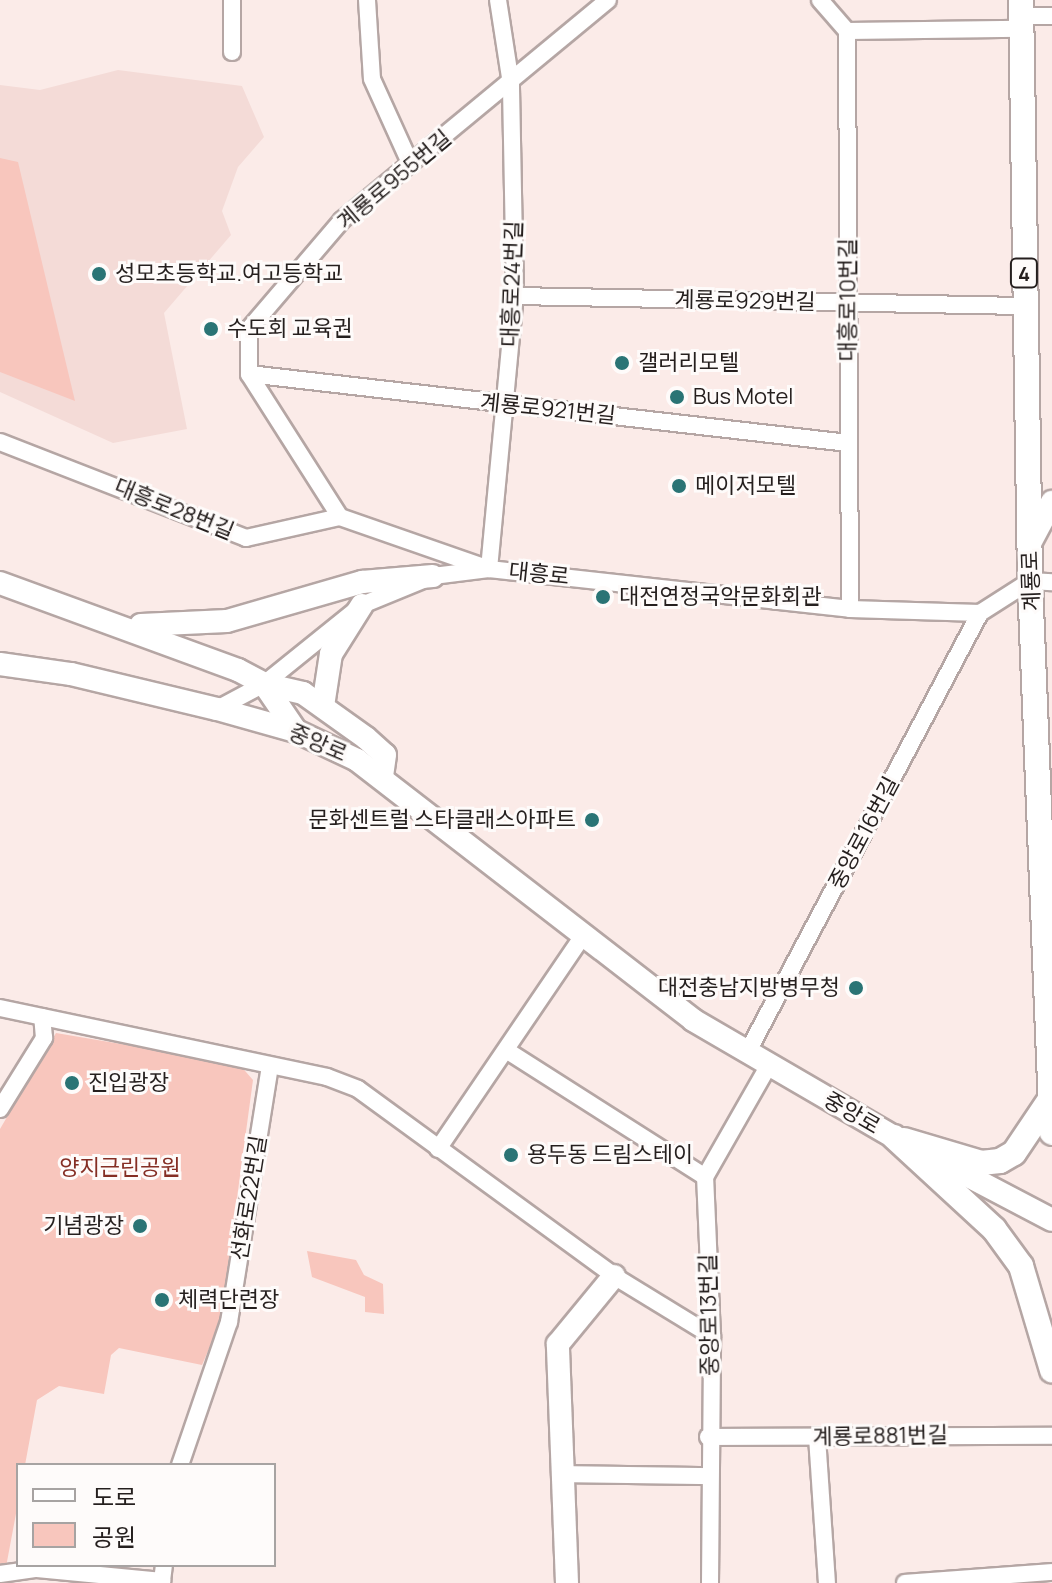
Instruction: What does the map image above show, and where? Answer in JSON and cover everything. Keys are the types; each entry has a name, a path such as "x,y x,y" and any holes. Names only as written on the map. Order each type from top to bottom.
{"main road":[{"name":"계룡로","path":"1021,15 1029,545 1041,582 1052,1133"},
{"path":"1029,545 1052,502"},
{"path":"122,624 227,621 362,582 433,576"},
{"path":"0,583 208,656 264,684 303,693 385,755 382,777"},
{"path":"323,706 331,654 362,605"},
{"name":"중앙로","path":"0,664 71,674 296,731 382,777 693,1020 894,1137 1052,1220"},
{"path":"264,684 296,731"},
{"path":"894,1137 981,1163 1000,1161 1014,1153 1052,1099"},
{"path":"894,1137 994,1229 1021,1266 1052,1370"},
{"path":"567,1583 558,1344 620,1280"}],"street":[{"path":"232,0 232,52"},
{"path":"367,0 372,79 411,165"},
{"name":"대흥로24번길","path":"489,569 515,296 511,84 498,0"},
{"name":"계룡로955번길","path":"249,374 249,329 342,220 511,84 608,0"},
{"path":"820,0 847,31 1021,15 1052,16"},
{"name":"대흥로10번길","path":"847,31 850,609"},
{"name":"계룡로929번길","path":"515,296 1023,306"},
{"path":"249,374 340,517 489,569"},
{"name":"계룡로921번길","path":"249,374 848,443"},
{"name":"대흥로28번길","path":"0,442 246,538 340,517"},
{"name":"대흥로","path":"217,709 264,684 362,605 433,576 489,569 850,609 980,613"},
{"path":"980,613 1041,582"},
{"name":"중앙로16번길","path":"747,1053 980,613"},
{"path":"438,1149 584,934"},
{"path":"0,1008 327,1077 358,1089 620,1280 712,1336"},
{"path":"0,1109 44,1038 42,1017"},
{"path":"506,1050 705,1177 769,1065"},
{"name":"선화로22번길","path":"181,1463 229,1322 270,1067"},
{"name":"중앙로13번길","path":"705,1177 712,1336 708,1437 710,1583"},
{"name":"계룡로881번길","path":"708,1437 1052,1436"},
{"path":"817,1437 827,1583"},
{"path":"564,1474 709,1476"},
{"path":"0,1574 37,1569 163,1573"},
{"path":"905,1583 1052,1572"}],"shaded area":[{"name":"성모초등학교.여고등학교","path":"118,70 242,86 264,137 238,167 222,211 231,235 164,313 187,429 113,443 0,392 0,85 40,90"}],"green space":[{"path":"0,158 18,162 75,401 0,372"},
{"name":"양지근린공원","path":"56,1033 239,1064 253,1080 220,1323 202,1365 119,1348 111,1355 104,1394 59,1386 37,1400 25,1463 16,1463 16,1514 6,1567 0,1567 0,1129"},
{"path":"307,1251 356,1260 364,1275 383,1284 384,1314 365,1312 365,1297 312,1277"}],"place":[{"name":"성모초등학교.여고등학교","path":"99,274"},
{"name":"수도회 교육권","path":"211,329"},
{"name":"갤러리모텔","path":"622,363"},
{"name":"Bus Motel","path":"677,397"},
{"name":"메이저모텔","path":"679,486"},
{"name":"대전연정국악문화회관","path":"603,597"},
{"name":"문화센트럴 스타클래스아파트","path":"592,820"},
{"name":"대전충남지방병무청","path":"856,988"},
{"name":"진입광장","path":"72,1083"},
{"name":"용두동 드림스테이","path":"511,1155"},
{"name":"기념광장","path":"140,1226"},
{"name":"체력단련장","path":"162,1300"}]}
